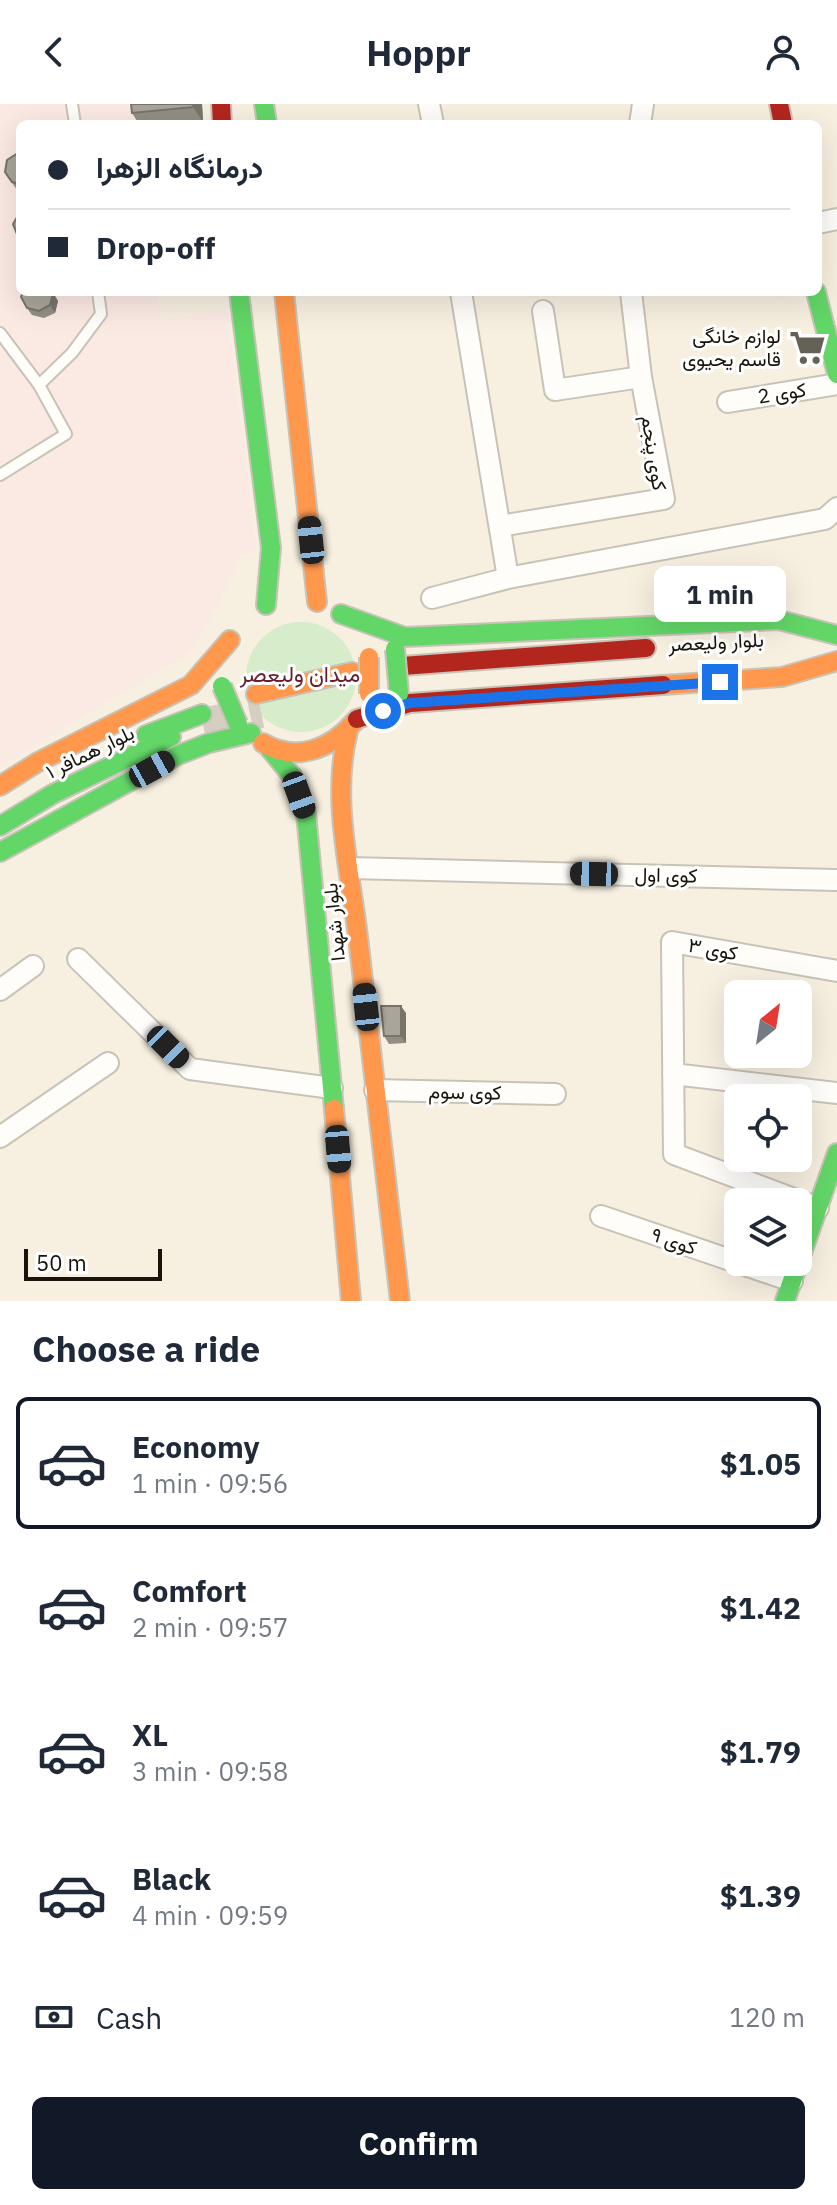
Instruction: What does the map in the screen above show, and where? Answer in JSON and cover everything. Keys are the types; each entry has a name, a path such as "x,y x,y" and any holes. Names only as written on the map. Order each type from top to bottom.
{"main road":[{"path":"236,296 271,548 267,607"},
{"path":"284,296 311,602 341,614 402,672 782,677 837,660"},
{"path":"824,299 837,374"},
{"path":"341,614 357,630 369,657 371,675 369,694 352,725"},
{"path":"0,786 38,762 197,688 233,635 222,665 222,686 245,729 270,749 299,754 315,751 352,725 402,672 779,620 837,636"},
{"name":"بلوار ولیعصر","path":"792,640 837,636"},
{"name":"بلوار ولیعصر","path":"402,672 597,660 671,647"},
{"name":"بلوار ولیعصر","path":"646,668 837,660"},
{"path":"256,694 352,672"},
{"path":"197,688 207,728"},
{"name":"بلوار شهدا","path":"352,725 341,758 339,794 400,1301"},
{"path":"0,852 178,755 207,728 245,729"},
{"name":"بلوار همافر ۱","path":"0,808 123,743 207,728"},
{"name":"بلوار همافر ۱","path":"0,826 53,794 128,756 207,728"},
{"name":"بلوار شهدا","path":"270,749 292,776 306,813 351,1301"},
{"path":"785,1301 837,1153"}],"street":[{"path":"462,296 508,578"},
{"name":"کوی پنجم","path":"500,526 664,499 641,377 631,296"},
{"path":"543,311 555,390 641,377"},
{"name":"کوی 2","path":"728,402 837,384"},
{"path":"432,598 508,578 825,519 837,508"},
{"name":"کوی اول","path":"350,868 837,880"},
{"name":"کوی ۳","path":"673,1074 672,942 837,971"},
{"path":"78,959 190,1069 332,1088"},
{"path":"0,990 33,966"},
{"path":"0,1137 108,1063"},
{"path":"818,1208 674,1154 673,1074 837,1093"},
{"name":"کوی سوم","path":"375,1090 555,1094"},
{"name":"کوی ۹","path":"601,1216 792,1281"}],"lane":[{"path":"39,385 72,353 101,314 99,296"},
{"path":"0,333 39,385 66,434 0,475"}],"shaded area":[{"path":"0,104 139,104 141,120 16,120 16,296 157,296 160,320 227,310 257,552 242,553 217,607 189,653 0,767"}],"green space":[{"path":"301,622 322,626 340,638 352,656 356,677 352,698 340,716 322,728 301,732 280,728 262,716 250,698 246,677 250,656 262,638 280,626"}],"building":[{"path":"131,104 193,104 193,107 132,113"},
{"path":"16,154 16,183 5,172 7,160"},
{"path":"52,296 50,305 39,311 27,308 21,297"},
{"path":"381,1006 401,1006 401,1036 384,1036"}],"tunnel":[{"path":"203,724 261,712"}],"traffic: fast":[{"path":"264,104 266,120"},
{"path":"240,296 271,548 266,605"},
{"path":"817,296 837,374"},
{"path":"341,614 405,637 779,620 837,635"},
{"path":"395,649 399,694"},
{"path":"222,686 238,724"},
{"path":"146,735 202,714"},
{"path":"0,852 178,755 209,743 251,733"},
{"path":"0,826 53,794 171,737"},
{"path":"270,749 292,776 306,813 334,1109"},
{"path":"785,1301 837,1153"}],"traffic: slow":[{"path":"284,296 317,602"},
{"path":"0,786 38,762 191,685 230,640"},
{"path":"369,657 369,694"},
{"path":"663,685 782,677 837,661"},
{"path":"256,694 352,672"},
{"path":"263,743 288,752 312,750 335,739 355,721"},
{"path":"348,731 341,782 344,834 400,1301"},
{"path":"334,1109 351,1301"}],"traffic: jam":[{"path":"221,104 222,120"},
{"path":"779,104 782,120"},
{"path":"402,666 646,648"},
{"path":"357,719 410,703 663,685"}],"place":[{"name":"لوازم خانگی قاسم یحیوی","path":"807,348"}],"district":[{"name":"میدان ولیعصر","path":"300,674"}],"route":[{"path":"383,711 410,703 720,682"}]}
